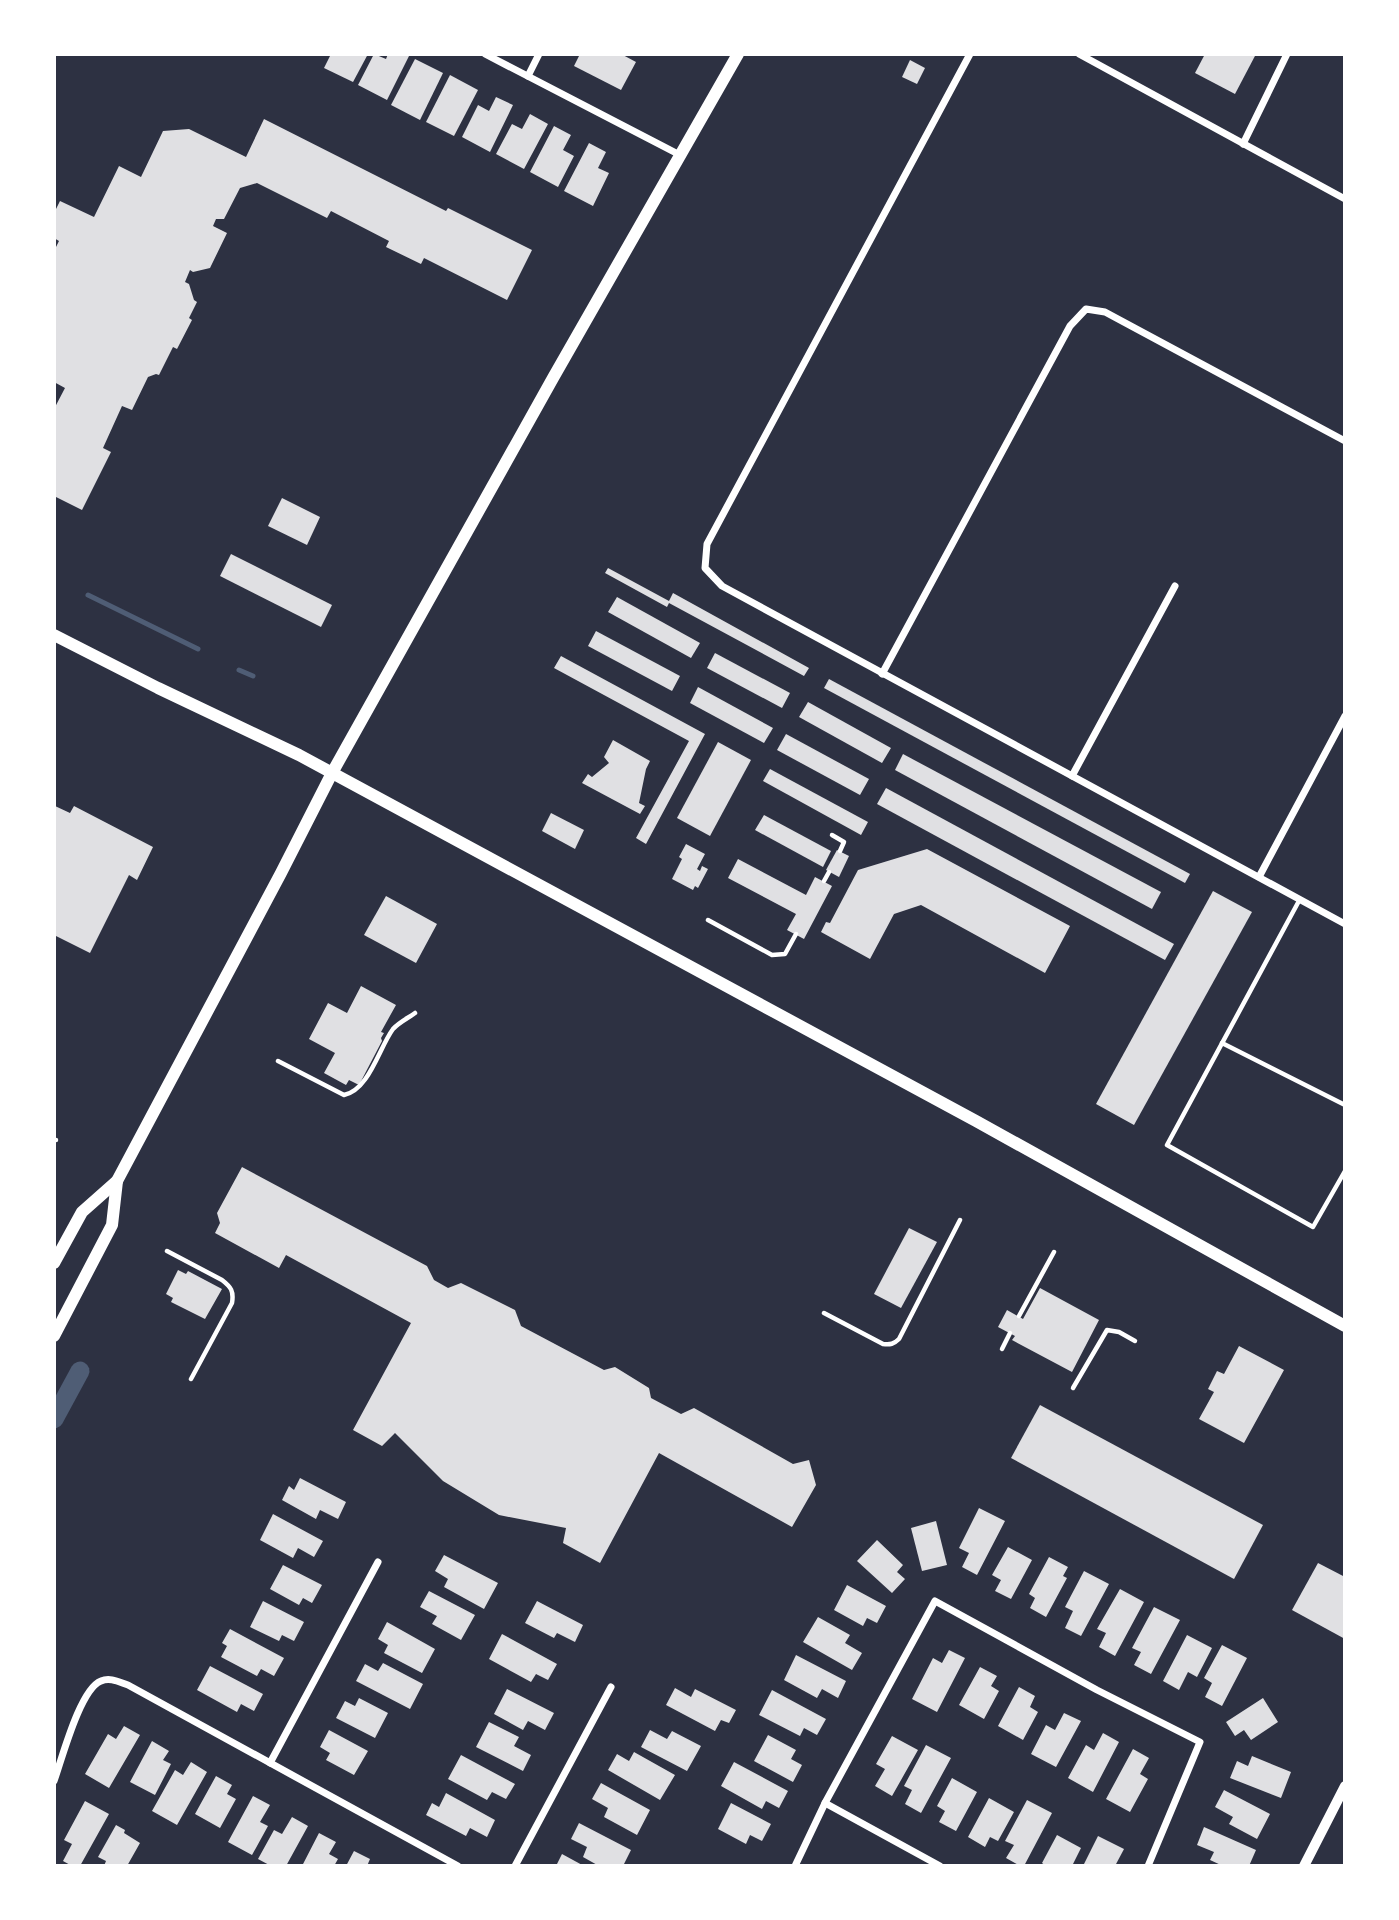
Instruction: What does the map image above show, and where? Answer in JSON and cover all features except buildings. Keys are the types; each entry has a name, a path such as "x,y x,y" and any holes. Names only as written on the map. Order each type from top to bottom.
{"main road":[{"path":"54,1263 82,1212 117,1181 275,886 332,773 546,389 738,54"},
{"path":"54,635 299,755 965,1115 1345,1326"},
{"path":"54,1336 112,1225 117,1181"}],"street":[{"path":"485,54 680,155"},
{"path":"528,76 539,54"},
{"path":"970,54 707,544 705,568 722,586 1345,924"},
{"path":"1079,54 1345,199"},
{"path":"1243,144 1287,54"},
{"path":"882,674 1070,326 1086,309 1105,312 1345,441"},
{"path":"1072,776 1175,586"},
{"path":"1259,877 1345,716"},
{"path":"270,1763 378,1562"},
{"path":"796,1866 825,1803 935,1601 1097,1690 1200,1742 1148,1866"},
{"path":"54,1781 81,1704 89,1690 102,1680 115,1680 458,1866"},
{"path":"515,1866 611,1687"},
{"path":"1304,1866 1345,1786"},
{"path":"825,1803 940,1866"}],"lane":[{"path":"831,835 844,842 839,851"},
{"path":"824,881 829,872"},
{"path":"1300,899 1167,1145 1313,1227 1345,1171"},
{"path":"708,920 772,955 785,954 796,934"},
{"path":"278,1060 344,1095 352,1093 362,1084 394,1027 415,1013"},
{"path":"1222,1043 1345,1105"},
{"path":"824,1313 883,1344 894,1343 899,1339 960,1220"},
{"path":"167,1251 222,1280 230,1286 233,1293 232,1303 191,1379"},
{"path":"1019,1317 1054,1252"},
{"path":"1073,1388 1107,1330 1119,1332 1135,1341"},
{"path":"1002,1349 1010,1334"}],"waterway":[{"path":"88,595 198,649"},
{"path":"239,670 253,676"},
{"path":"54,1419 80,1371"}]}
